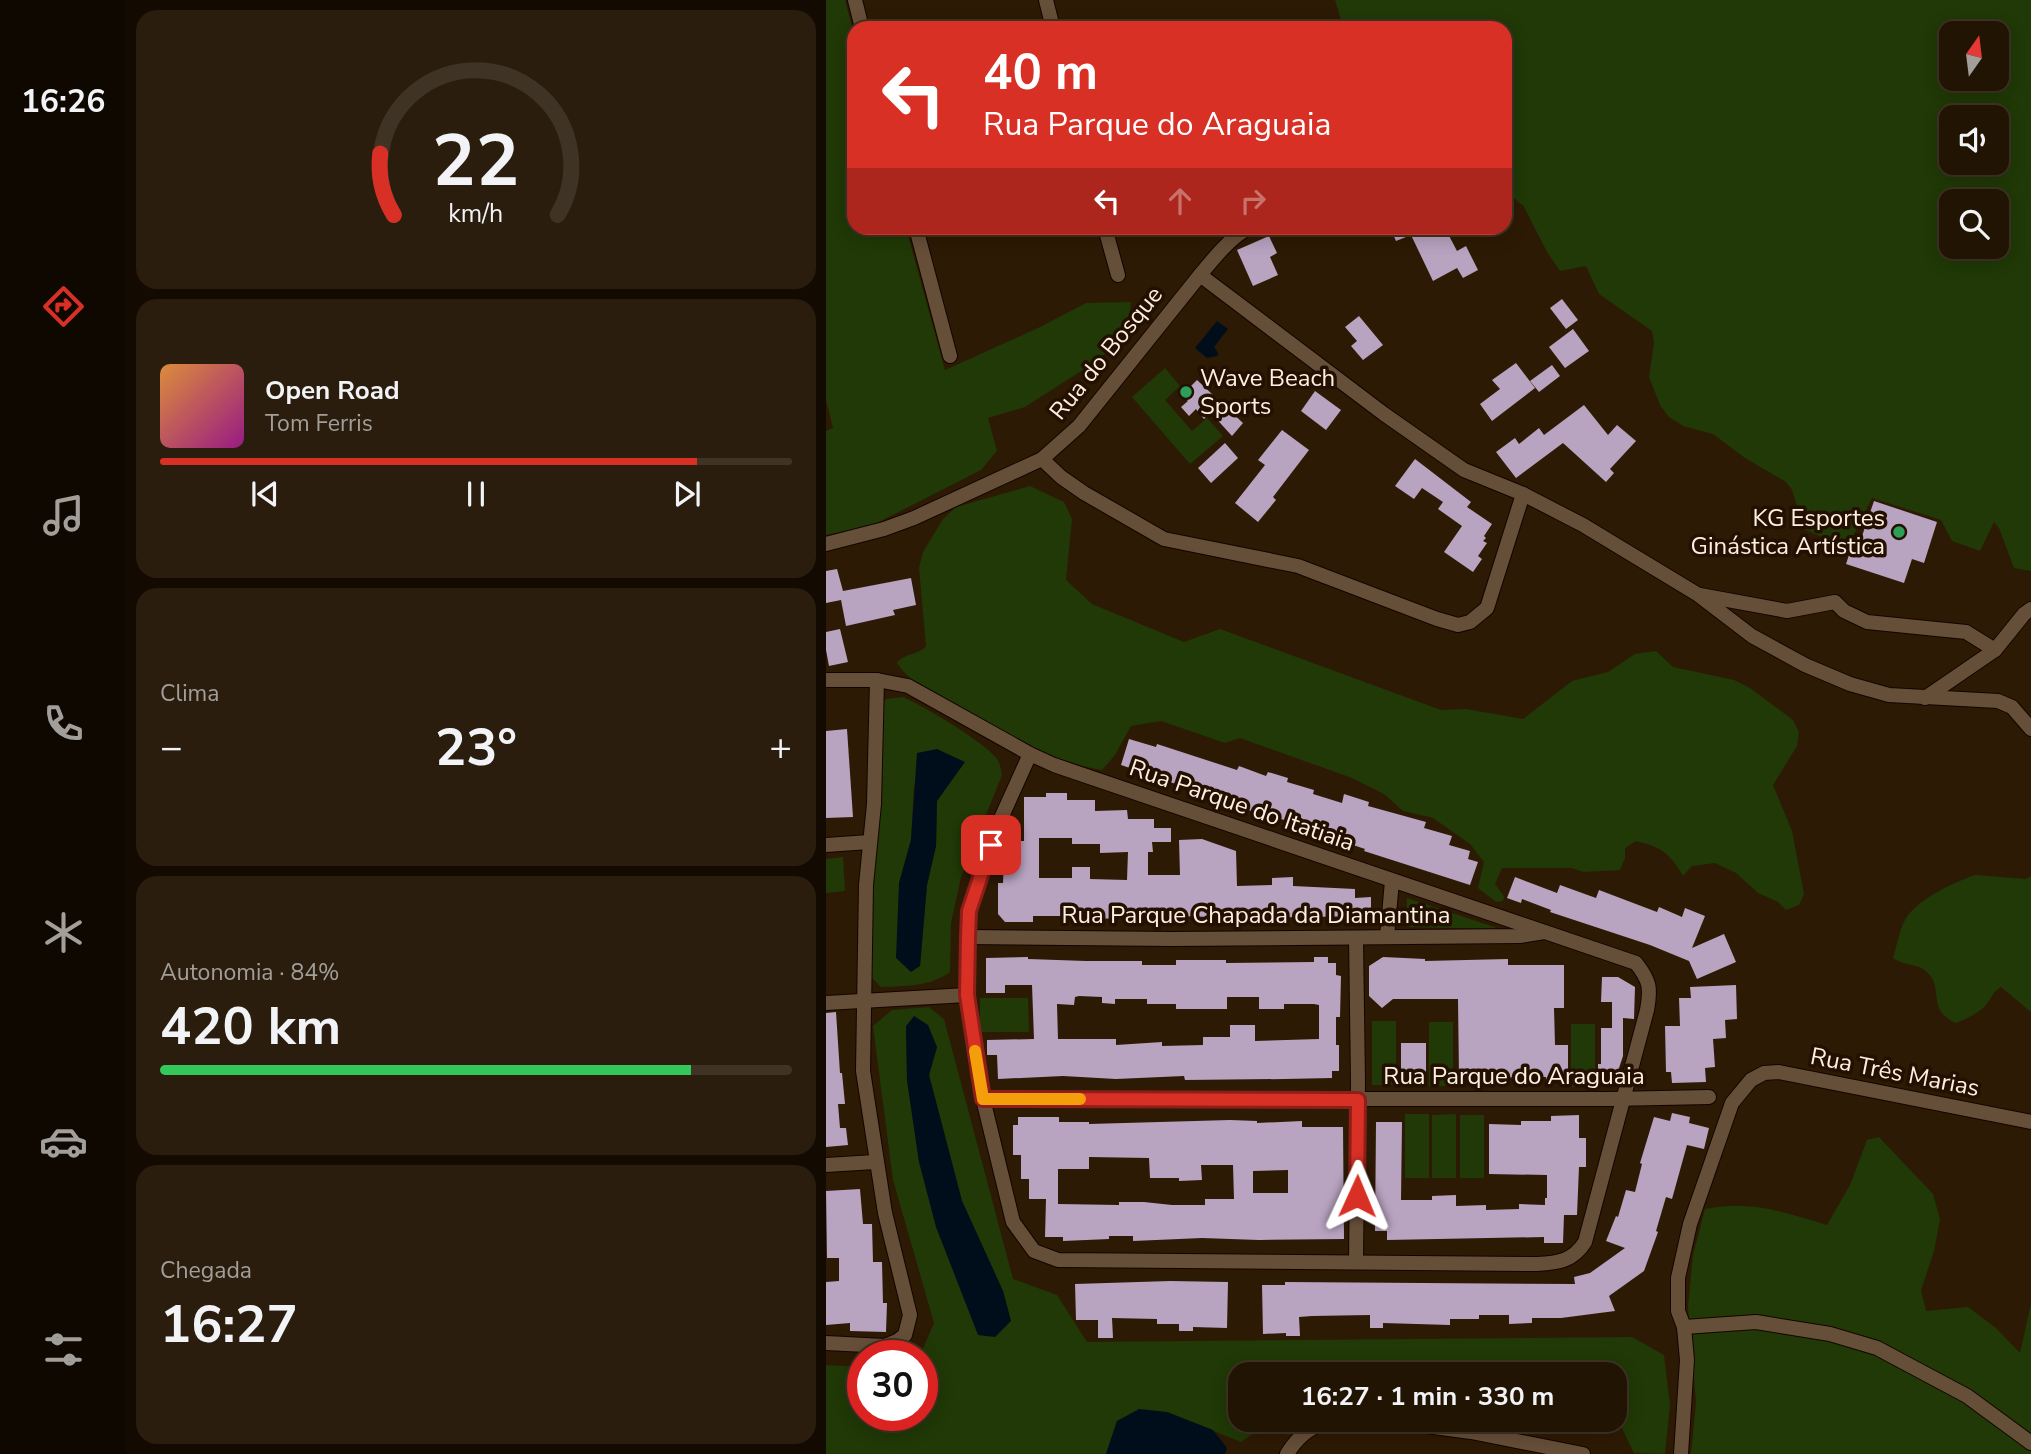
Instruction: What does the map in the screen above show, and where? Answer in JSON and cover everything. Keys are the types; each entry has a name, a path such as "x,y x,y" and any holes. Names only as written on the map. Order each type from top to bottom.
{"street":[{"path":"855,0 860,21"},
{"path":"1046,0 1051,21"},
{"path":"918,235 950,356"},
{"path":"1107,235 1118,275"},
{"name":"Rua do Bosque","path":"826,544 884,529 1042,459 1079,426 1200,275 1240,235"},
{"path":"1200,275 1423,443 1464,470 1523,494 1583,525 1697,594 1752,636 1805,665 1850,684 1889,695 1923,699 1998,701 2012,707 2031,729"},
{"path":"1042,459 1084,493 1164,540 1298,566 1458,625 1471,622 1487,608 1523,494"},
{"path":"1697,594 1787,611 1835,602 1844,611 1867,622 1966,632 1995,650"},
{"path":"1923,699 1995,650 2031,609"},
{"name":"Rua Parque do Itatiaia","path":"826,680 877,680 908,686 1030,754 1636,963 1646,976 1651,990 1625,1099"},
{"path":"826,1343 885,1346 905,1335 910,1315 875,1161 863,1070 862,1001 869,842 874,804 877,680"},
{"path":"1030,754 998,825 969,911 967,995 983,1099 1013,1222 1034,1251 1058,1260 1555,1263 1568,1260 1579,1252 1585,1242 1625,1099"},
{"path":"826,845 869,842"},
{"path":"1387,937 1392,881"},
{"name":"Rua Parque Chapada da Diamantina","path":"968,937 1356,939 1494,937 1544,932"},
{"path":"1356,939 1356,1261"},
{"path":"826,1003 967,995"},
{"name":"Rua Três Marias","path":"1684,1327 1678,1311 1678,1278 1690,1224 1732,1103 1751,1080 1764,1073 1779,1072 2031,1122"},
{"name":"Rua Parque do Araguaia","path":"983,1099 1709,1097"},
{"path":"826,1165 875,1161"},
{"path":"1681,1454 1687,1360 1684,1327 1756,1322 1830,1334 1877,1348 1967,1396 2031,1443"},
{"path":"1287,1454 1297,1438 1306,1432"},
{"path":"1471,1432 1583,1454"}],"green space":[{"path":"826,0 845,0 851,21 847,21 847,235 908,235 945,370 1086,303 1131,302 1128,325 1100,359 1025,407 988,418 997,451 981,470 873,525 826,535 826,431 833,428 826,400"},
{"path":"1335,0 2031,0 2031,571 2014,568 1999,528 1994,522 1980,551 1952,541 1941,520 1872,498 1847,548 1799,527 1797,506 1792,490 1786,482 1745,458 1713,434 1683,426 1669,417 1660,405 1649,377 1654,343 1652,331 1599,294 1586,266 1560,271 1523,205 1512,196 1512,21 1345,21 1341,20"},
{"path":"1165,368 1180,386 1165,400 1192,431 1207,418 1223,436 1190,464 1132,397"},
{"path":"1030,486 1064,502 1072,519 1066,580 1092,604 1184,642 1220,629 1441,710 1466,709 1523,719 1572,681 1608,672 1635,654 1656,651 1673,667 1734,680 1750,688 1793,720 1799,732 1797,746 1773,785 1792,831 1804,894 1799,905 1786,910 1778,902 1758,893 1736,873 1715,863 1692,866 1683,876 1664,852 1636,841 1625,848 1625,858 1620,870 1584,872 1571,868 1502,868 1495,884 1504,896 1503,901 1496,902 1478,888 1484,862 1470,844 1433,818 1403,811 1384,794 1352,778 1240,738 1225,743 1161,721 1131,726 1115,755 1102,770 1052,756 961,714 912,680 897,663 926,646 919,568 923,552 943,519 956,507"},
{"path":"903,697 953,725 991,752 998,761 1002,775 961,877 951,923 950,972 926,983 881,987 866,972 873,858 882,788 878,714 886,699","holes":["964,762 937,801 936,846 927,885 920,966 899,883 911,840 914,786"]},
{"path":"843,857 845,891 826,893 826,859"},
{"path":"1975,875 2026,879 2031,876 2031,1012 2001,987 1980,1011 1956,1023 1941,1012 1933,979 1928,973 1893,958 1901,929 1911,912 1936,893"},
{"path":"1407,898 1500,929 1406,927"},
{"path":"980,998 1028,998 1029,1032 980,1032"},
{"path":"929,1007 944,1019 1013,1279 1057,1295 1087,1342 1632,1337 1664,1355 1670,1405 1665,1454 1634,1453 1624,1432 1627,1432 1627,1362 1228,1362 1228,1432 1255,1432 1241,1442 1167,1412 1117,1421 1106,1454 826,1454 826,1365 847,1366 847,1431 938,1431 938,1340 927,1340 934,1323 893,1180 873,1026 892,1010","holes":["906,1026 937,1047 929,1075 962,1201 1003,1291 1011,1321 919,1162 907,1080"]},
{"path":"1372,1021 1396,1021 1396,1085 1372,1085"},
{"path":"1429,1022 1453,1022 1453,1086 1429,1086"},
{"path":"1571,1024 1595,1024 1595,1087 1571,1087"},
{"path":"1405,1114 1429,1114 1429,1178 1405,1178"},
{"path":"1456,1114 1456,1178 1432,1178 1432,1115"},
{"path":"1460,1115 1484,1115 1484,1178 1460,1178"},
{"path":"1879,1137 1933,1194 1940,1219 1934,1251 1921,1290 1926,1311 1968,1307 1996,1328 2020,1353 2031,1304 2031,1454 1691,1454 1696,1403 1688,1306 1693,1255 1705,1209 1752,1207 1782,1212 1827,1225 1850,1185 1867,1140"}],"water":[{"path":"1217,321 1228,329 1214,347 1217,356 1207,358 1195,348"},
{"path":"937,749 965,762 937,801 936,846 927,885 920,966 911,972 896,958 899,883 911,840 917,753"},
{"path":"914,1016 928,1025 937,1047 929,1075 962,1201 1003,1291 1011,1321 995,1337 978,1335 936,1227 919,1162 907,1080 906,1026"},
{"path":"1139,1409 1167,1412 1213,1430 1227,1448 1225,1454 1106,1454 1117,1421"}],"building":[{"path":"1393,235 1411,235 1396,241"},
{"path":"1411,235 1449,235 1457,251 1466,246 1478,270 1463,278 1457,268 1433,281"},
{"path":"1269,236 1277,253 1270,257 1278,275 1253,286 1237,250"},
{"path":"1562,299 1578,320 1566,329 1550,308"},
{"path":"1359,316 1383,345 1363,360 1351,346 1357,341 1345,327"},
{"path":"1573,329 1589,351 1565,368 1549,347"},
{"path":"1516,363 1535,388 1492,421 1480,404 1500,389 1492,380"},
{"path":"1552,365 1560,376 1539,392 1530,381"},
{"path":"1197,380 1243,423 1232,436 1211,413 1204,419 1196,409 1189,416 1181,407 1188,401 1182,395"},
{"path":"1315,391 1341,410 1326,430 1301,411"},
{"path":"1584,405 1608,435 1617,425 1636,441 1610,469 1614,473 1606,482 1563,443 1516,478 1496,452 1515,438 1519,444 1539,428 1544,435"},
{"path":"1282,430 1309,450 1273,497 1276,500 1258,522 1235,503 1265,465 1258,460"},
{"path":"1225,443 1238,458 1211,483 1198,468"},
{"path":"1415,459 1471,502 1467,507 1492,524 1484,536 1486,538 1483,541 1487,543 1478,556 1482,559 1473,572 1444,552 1462,526 1438,509 1443,502 1422,488 1414,499 1395,486"},
{"name":"KG Esportes Ginástica Artística","path":"1874,501 1937,522 1924,563 1912,559 1904,583 1846,564 1854,540 1860,542"},
{"path":"837,569 843,591 911,578 916,605 893,610 895,615 846,626 841,600 826,603 826,571"},
{"path":"840,629 848,662 829,666 826,632"},
{"path":"847,729 853,817 826,818 826,731"},
{"path":"1129,739 1156,747 1157,744 1237,770 1239,766 1266,776 1268,772 1288,778 1287,782 1314,790 1313,794 1342,803 1344,794 1369,802 1368,806 1426,822 1424,828 1452,836 1449,845 1470,851 1468,859 1478,862 1470,885 1364,851 1365,849 1305,829 1306,826 1248,810 1121,765"},
{"path":"1046,793 1067,793 1067,800 1095,800 1095,811 1127,810 1128,819 1154,819 1154,828 1171,828 1171,842 1152,842 1153,852 1148,852 1148,875 1180,875 1179,840 1202,839 1236,851 1237,886 1272,885 1272,878 1293,877 1293,886 1355,889 1355,898 1371,897 1371,916 1241,918 1150,915 1150,918 1073,919 1072,916 1033,916 1033,922 1005,922 998,914 998,883 1003,883 1004,858 1010,858 1010,841 1024,841 1024,797 1046,797","holes":["1039,838 1072,838 1072,844 1100,844 1100,853 1128,852 1127,880 1090,879 1090,867 1072,867 1072,878 1039,878"]},
{"path":"1515,877 1557,893 1560,885 1596,898 1599,890 1657,912 1659,907 1682,917 1685,908 1705,916 1692,948 1724,934 1736,962 1697,979 1689,961 1650,945 1550,912 1551,910 1522,899 1521,903 1507,898"},
{"path":"1314,957 1328,957 1328,963 1336,963 1336,975 1341,976 1340,1017 1336,1017 1339,1071 1332,1071 1332,1078 1185,1080 1184,1076 1116,1079 1063,1076 998,1079 997,1055 987,1055 987,1040 1034,1039 1032,985 1005,985 1005,993 986,993 986,958 1142,961 1142,965 1176,965 1176,960 1226,960 1226,963 1314,962","holes":["1079,996 1102,997 1102,1003 1115,1004 1115,999 1147,999 1147,1004 1176,1004 1176,1009 1227,1009 1227,997 1259,997 1259,1009 1284,1009 1284,1004 1314,1004 1319,1005 1319,1039 1255,1041 1255,1025 1230,1025 1230,1037 1203,1037 1203,1045 1162,1046 1162,1042 1116,1045 1116,1039 1058,1039 1057,1004 1074,1005 1075,997"]},
{"path":"1383,957 1425,961 1508,959 1508,965 1564,965 1564,1008 1554,1008 1555,1045 1568,1045 1568,1080 1546,1080 1546,1077 1459,1078 1458,999 1393,999 1382,1008 1369,996 1369,966"},
{"path":"1602,977 1618,977 1635,987 1634,1019 1623,1018 1623,1056 1619,1068 1612,1079 1598,1081 1601,1028 1612,1028 1612,1002 1601,1002"},
{"path":"1736,985 1737,1019 1725,1020 1726,1038 1713,1039 1715,1067 1705,1068 1706,1082 1672,1083 1671,1072 1666,1072 1665,1026 1680,1026 1679,998 1691,998 1690,987"},
{"path":"836,1012 845,1104 838,1104 840,1128 846,1128 848,1145 826,1147 826,1013"},
{"path":"1401,1043 1426,1043 1426,1073 1415,1073 1415,1079 1401,1079"},
{"path":"1672,1113 1690,1117 1689,1123 1709,1128 1704,1149 1687,1145 1672,1199 1666,1197 1656,1231 1658,1232 1644,1271 1609,1296 1615,1311 1561,1318 1532,1318 1532,1323 1509,1324 1509,1315 1479,1315 1479,1319 1450,1319 1450,1325 1383,1323 1383,1328 1370,1328 1370,1315 1312,1316 1299,1317 1300,1336 1286,1336 1286,1333 1263,1334 1262,1285 1285,1285 1285,1282 1575,1284 1574,1277 1590,1273 1625,1248 1606,1241 1616,1216 1618,1217 1626,1190 1635,1192 1642,1164 1640,1163 1654,1117 1670,1121"},
{"path":"1579,1115 1579,1138 1586,1138 1586,1167 1579,1167 1577,1215 1564,1215 1563,1243 1544,1243 1544,1237 1387,1240 1387,1231 1375,1231 1376,1122 1402,1122 1401,1200 1432,1200 1432,1196 1456,1195 1456,1206 1486,1205 1486,1210 1519,1209 1519,1204 1545,1205 1547,1175 1489,1174 1489,1124 1521,1125 1521,1121 1551,1121 1551,1116"},
{"path":"1018,1117 1059,1117 1059,1122 1089,1124 1230,1120 1257,1123 1302,1121 1302,1127 1343,1127 1344,1239 1202,1238 1133,1241 1133,1236 1109,1236 1109,1239 1063,1241 1063,1237 1045,1237 1046,1199 1029,1199 1029,1179 1021,1179 1021,1155 1013,1155 1013,1125 1018,1125","holes":["1089,1157 1149,1158 1150,1178 1179,1178 1179,1181 1202,1180 1201,1165 1233,1165 1234,1199 1205,1199 1205,1205 1144,1202 1119,1202 1119,1205 1058,1204 1058,1169 1089,1169","1288,1170 1288,1193 1253,1193 1253,1171"]},
{"path":"860,1189 863,1224 872,1224 873,1262 882,1262 883,1303 887,1303 886,1332 850,1331 850,1323 826,1325 826,1282 839,1281 839,1258 827,1258 826,1191"},
{"path":"1228,1282 1227,1328 1193,1327 1193,1331 1179,1331 1179,1324 1157,1324 1157,1319 1112,1318 1113,1338 1098,1338 1098,1320 1076,1320 1075,1284"}],"slow traffic":[{"path":"975,1051 983,1099 1080,1099"}],"place":[{"name":"Wave Beach Sports","path":"1186,392"},
{"name":"KG Esportes Ginástica Artística","path":"1899,532"}],"route":[{"path":"991,845 969,911 968,937 967,995 983,1099 1358,1100 1357,1196"}]}
